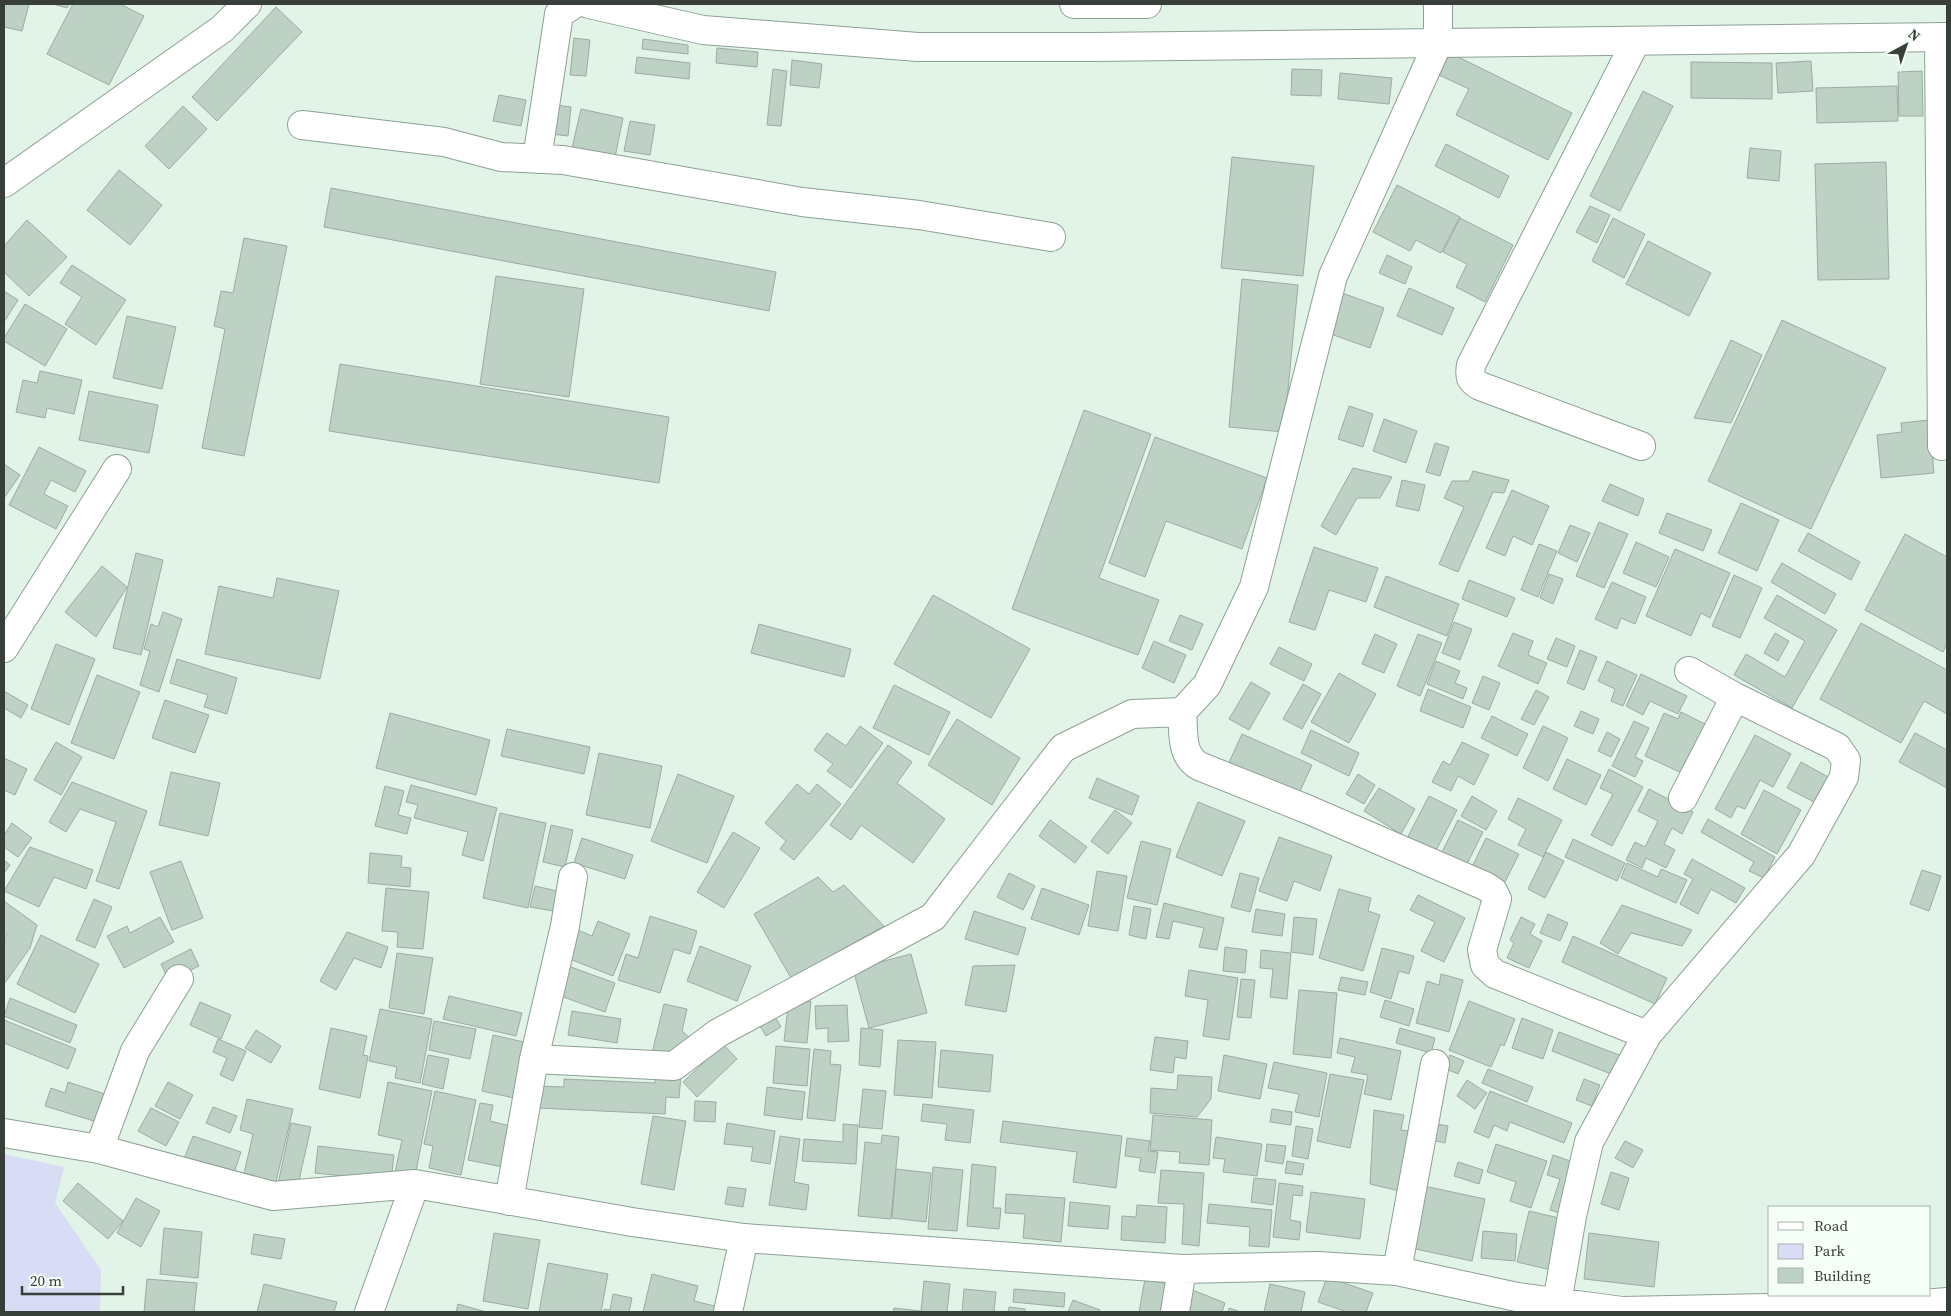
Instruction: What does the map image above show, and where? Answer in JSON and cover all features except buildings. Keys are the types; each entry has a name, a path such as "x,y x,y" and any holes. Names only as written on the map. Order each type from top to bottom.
{"street":[{"path":"4,183 222,29 247,4"},
{"path":"538,159 559,14 574,4"},
{"path":"589,4 703,30 918,46 1092,47 1943,37 1942,446"},
{"path":"1074,4 1147,4"},
{"path":"534,1059 674,1066 718,1033 933,916 1063,748 1132,714 1182,712 1207,685 1254,587 1333,276 1438,43 1438,4"},
{"path":"1636,41 1471,365 1469,376 1471,381 1480,386 1641,446"},
{"path":"302,125 444,142 501,157 563,160 802,202 919,215 1050,237"},
{"path":"4,648 117,468"},
{"path":"1557,1303 1572,1216 1589,1142 1647,1035 1802,855 1844,777 1846,760 1837,747 1735,697 1689,671"},
{"path":"1683,798 1735,697"},
{"path":"1182,712 1186,753 1191,761 1199,766 1318,814 1493,891 1497,899 1482,950 1485,965 1495,974 1647,1035"},
{"path":"509,1201 534,1059 565,926 573,877"},
{"path":"99,1149 135,1051 179,979"},
{"path":"1397,1271 1436,1064"},
{"path":"4,1133 99,1149 274,1196 415,1184 509,1201 744,1238 1182,1269 1318,1266 1397,1271 1516,1305 1557,1303 1622,1312 1911,1305 1947,1302"},
{"path":"369,1312 415,1184"},
{"path":"728,1312 744,1238"},
{"path":"1174,1312 1182,1269"}],"green space":[{"path":"4,1154 64,1167 55,1203 101,1270 100,1312 4,1312"}]}
